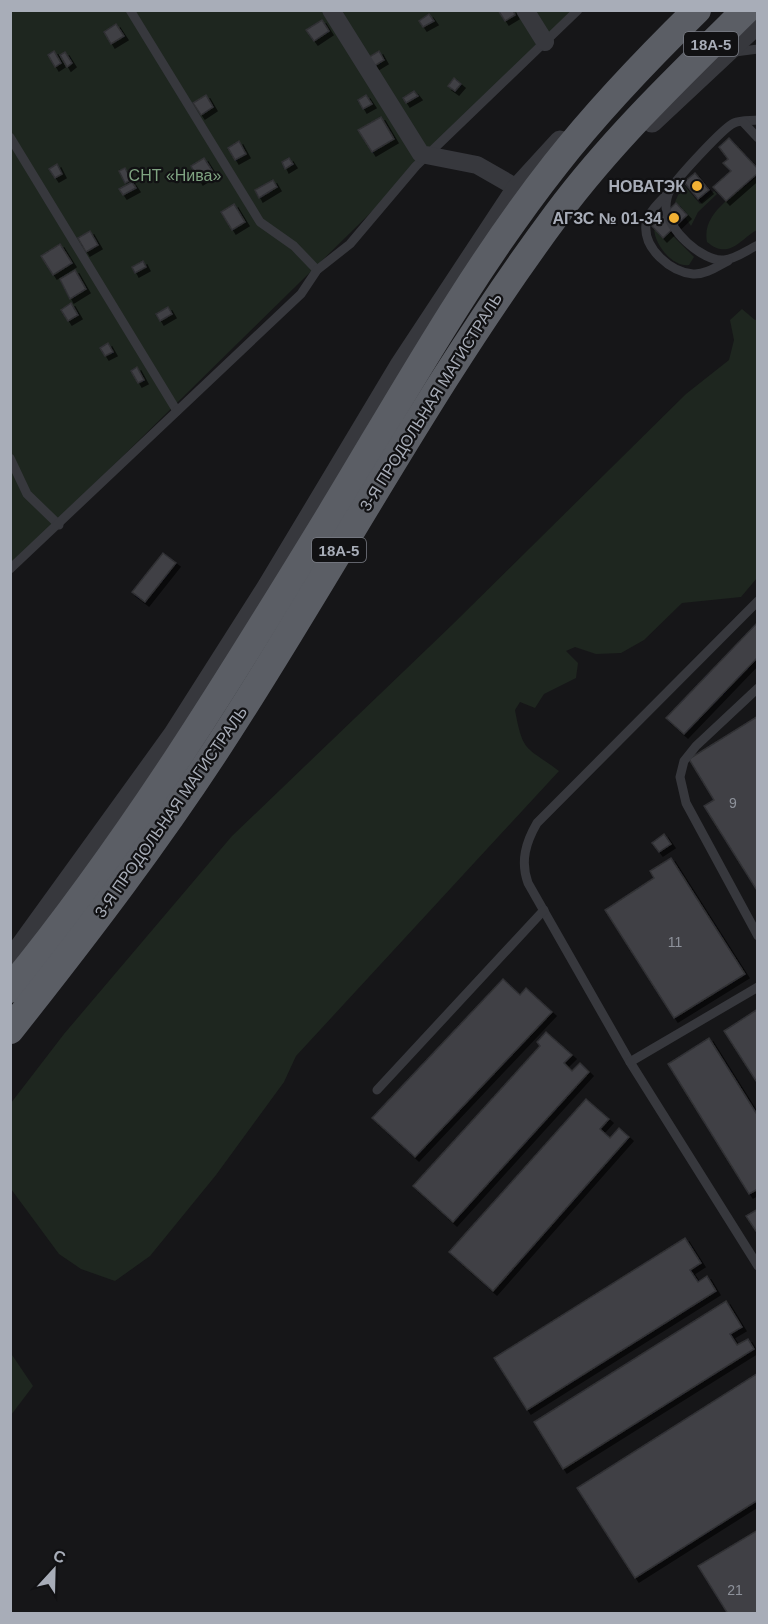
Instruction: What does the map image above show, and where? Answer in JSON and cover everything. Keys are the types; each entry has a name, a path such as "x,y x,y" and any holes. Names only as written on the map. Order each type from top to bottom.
{"highway":[{"name":"3-Я ПРОДОЛЬНАЯ МАГИСТРАЛЬ","path":"10,989 107,862 192,736 272,610 406,389 532,196 601,109 698,10"},
{"name":"3-Я ПРОДОЛЬНАЯ МАГИСТРАЛЬ","path":"10,1030 90,928 225,737 438,389 496,299 559,212 676,78 746,10"}],"street":[{"path":"332,10 421,154 430,153 477,165 517,188"},
{"path":"525,10 545,42"},
{"path":"559,212 758,23"},
{"path":"10,961 174,734 268,586 395,374 517,188 612,88 663,44"}],"lane":[{"path":"130,10 260,222 294,246 317,270"},
{"path":"10,569 301,294 317,270 350,244 430,153 578,10"},
{"path":"717,62 732,52 758,49"},
{"path":"758,120 739,122 669,191 653,210 646,223 648,239 657,254 671,267 696,274 758,245"},
{"path":"739,122 758,138"},
{"path":"10,137 177,411"},
{"path":"669,191 666,206 668,218 675,228 710,257 723,260 734,258"},
{"path":"10,458 27,494 59,525"},
{"path":"758,602 537,823 524,855 524,872 630,1062 758,1266"},
{"path":"758,688 696,746 684,761 680,777 681,791 686,803 758,936"},
{"path":"377,1090 544,910"},
{"path":"630,1062 758,987"}],"green space":[{"name":"СНТ «Нива»","path":"11,11 576,11 11,566"},
{"path":"757,177 757,230 729,249 715,247 707,242 709,222 715,213"},
{"path":"683,184 700,204 714,191 717,194 698,212 691,226 675,202"},
{"path":"656,219 694,257 689,265 675,262 662,250 655,234"},
{"path":"742,309 755,320 757,319 757,578 741,597 682,603 644,640 621,653 596,654 575,647 566,651 578,663 576,678 544,694 535,708 520,702 515,710 521,735 528,748 559,771 296,1056 284,1082 216,1175 150,1256 115,1281 81,1269 59,1254 11,1189 11,1103 64,1034 232,836 452,625 686,394 729,360 734,340 730,320"},
{"path":"10,1352 33,1386 11,1415 10,1415"}],"building":[{"path":"498,10 513,10 515,15 505,21"},
{"path":"429,14 434,21 423,27 419,21"},
{"path":"322,20 329,31 314,41 306,30"},
{"path":"116,24 124,36 111,44 104,32"},
{"path":"54,51 61,63 55,67 48,55"},
{"path":"379,51 384,60 371,68 366,59"},
{"path":"65,52 72,63 67,67 60,55"},
{"path":"454,78 461,84 455,91 448,86"},
{"path":"414,91 418,96 406,103 403,98"},
{"path":"206,95 213,107 201,115 193,103"},
{"path":"366,95 372,104 363,109 358,100"},
{"path":"381,117 394,139 372,152 358,130"},
{"path":"729,138 758,169 758,173 726,201 713,187 731,171 723,163 728,159 719,147"},
{"path":"239,141 246,154 235,160 228,148"},
{"path":"204,158 213,172 199,181 191,166"},
{"path":"289,158 293,164 285,169 282,162"},
{"path":"57,164 62,174 55,178 49,169"},
{"path":"125,168 131,180 125,183 119,171"},
{"name":"НОВАТЭК","path":"695,173 709,190 698,199 684,182"},
{"path":"273,180 277,187 259,198 255,190"},
{"path":"132,182 136,188 123,195 119,189"},
{"path":"676,203 687,215 663,238 652,226"},
{"path":"234,204 245,222 232,230 221,212"},
{"path":"90,231 98,245 86,252 78,238"},
{"path":"60,244 72,263 53,275 41,256"},
{"path":"143,261 146,267 135,273 132,267"},
{"path":"75,270 86,289 70,299 60,279"},
{"path":"71,303 78,315 68,321 61,310"},
{"path":"168,307 172,314 160,321 156,314"},
{"path":"108,343 113,352 105,356 100,348"},
{"path":"137,367 144,380 138,383 131,371"},
{"path":"163,553 176,563 145,602 132,592"},
{"path":"758,622 758,657 684,734 666,718"},
{"path":"758,716 758,892 704,806 714,800 689,759"},
{"path":"664,834 671,844 659,852 652,843"},
{"path":"671,858 745,974 674,1018 605,910 654,878 650,871"},
{"path":"503,979 520,995 526,988 552,1012 415,1157 372,1118"},
{"path":"758,1009 758,1084 724,1031"},
{"path":"546,1032 572,1055 564,1063 572,1071 580,1063 589,1072 453,1222 413,1186 540,1046 537,1042"},
{"path":"709,1038 758,1116 758,1189 749,1194 668,1064"},
{"path":"586,1099 609,1119 600,1129 610,1138 619,1128 629,1137 493,1291 449,1252"},
{"path":"758,1209 758,1234 746,1216"},
{"path":"685,1238 701,1263 690,1270 698,1282 707,1276 716,1291 527,1410 494,1358"},
{"path":"726,1301 742,1327 730,1334 737,1345 748,1339 754,1349 563,1469 534,1422"},
{"path":"758,1373 758,1500 635,1578 577,1488"},
{"path":"758,1530 758,1614 728,1614 698,1566"}],"place":[{"name":"НОВАТЭК","path":"697,186"},
{"name":"АГЗС № 01-34","path":"674,218"}]}
